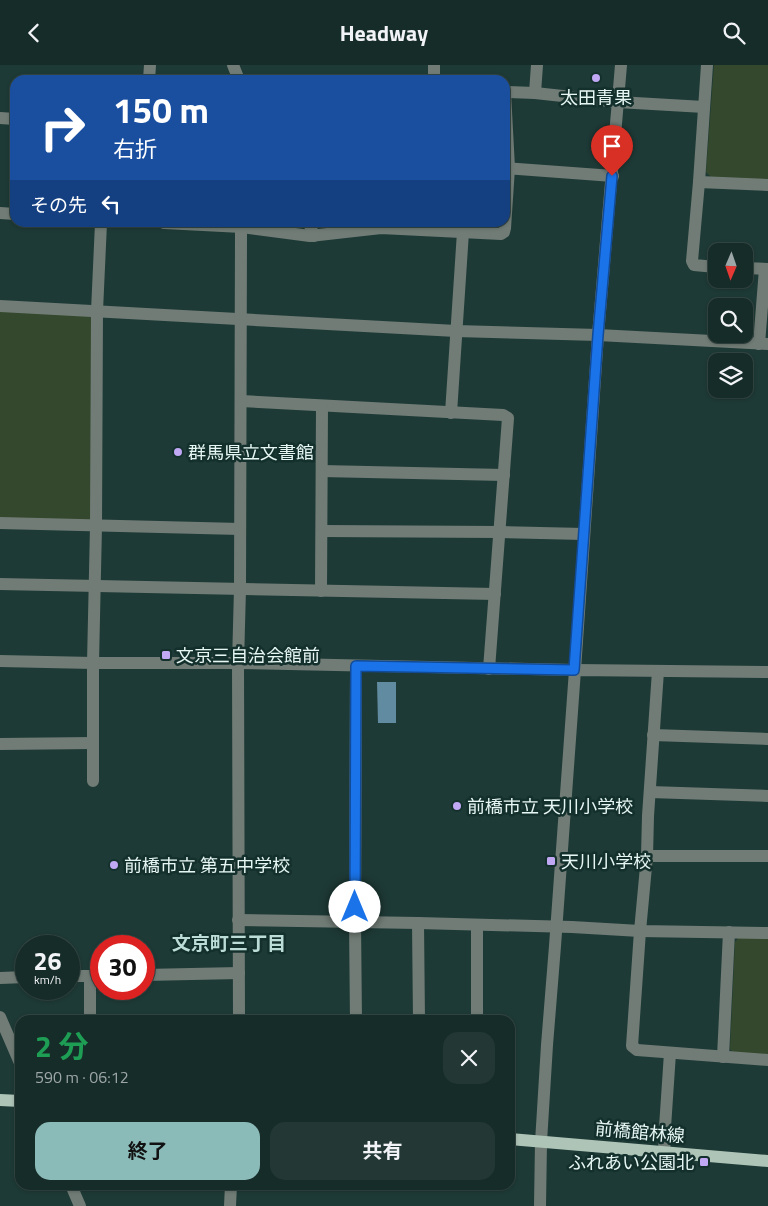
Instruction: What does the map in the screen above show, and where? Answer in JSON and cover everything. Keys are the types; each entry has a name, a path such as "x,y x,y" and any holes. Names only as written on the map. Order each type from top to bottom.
{"main road":[{"path":"0,1100 15,1101"},
{"name":"前橋館林線","path":"515,1139 768,1161"}],"street":[{"path":"535,93 537,65"},
{"path":"540,1206 541,1142 574,670 598,335 621,65"},
{"path":"708,65 693,263 694,265 708,266"},
{"path":"510,92 618,102 704,107"},
{"path":"510,168 612,176"},
{"path":"699,182 768,185"},
{"path":"93,781 97,311 101,227"},
{"path":"239,1015 238,663 242,227"},
{"path":"252,227 286,234 314,236 381,228 497,234 504,232 504,227"},
{"path":"311,227 314,236"},
{"path":"450,413 463,232"},
{"path":"0,306 456,331 598,335 764,344 766,269 753,268"},
{"path":"241,401 503,415 508,418 489,669"},
{"path":"321,591 322,406"},
{"path":"322,471 504,475"},
{"path":"0,523 240,529"},
{"path":"322,531 584,534"},
{"path":"0,584 495,595"},
{"path":"0,661 768,672"},
{"path":"356,666 356,1015"},
{"path":"658,671 647,855 632,1046 636,1050 768,1060"},
{"path":"653,735 768,739"},
{"path":"0,744 93,743"},
{"path":"650,792 768,796"},
{"path":"647,855 768,856"},
{"path":"238,920 768,933"},
{"path":"418,923 419,1015"},
{"path":"477,925 478,1015"},
{"path":"723,1057 729,932"},
{"path":"155,975 240,973"},
{"path":"0,978 15,977"},
{"path":"91,1015 93,1000"},
{"path":"0,1017 15,1052"},
{"path":"665,1151 670,1053"},
{"path":"73,1190 80,1206"},
{"path":"230,1206 231,1190"}],"green space":[{"path":"714,65 768,65 768,180 711,177 706,172"},
{"path":"0,306 97,311 96,526 0,523"},
{"path":"739,937 768,938 768,1055 733,1053 730,1049 735,942"}],"water":[{"path":"377,682 396,682 396,723 378,723"}],"place":[{"name":"太田青果","path":"596,78"},
{"name":"群馬県立文書館","path":"178,452"},
{"name":"文京三自治会館前","path":"166,655"},
{"name":"前橋市立 天川小学校","path":"457,806"},
{"name":"天川小学校","path":"551,861"},
{"name":"前橋市立 第五中学校","path":"114,865"},
{"name":"ふれあい公園北","path":"704,1162"}],"district":[{"name":"文京町三丁目","path":"229,942"}],"route":[{"path":"355,907 356,666 574,670 598,335 612,176"}]}
